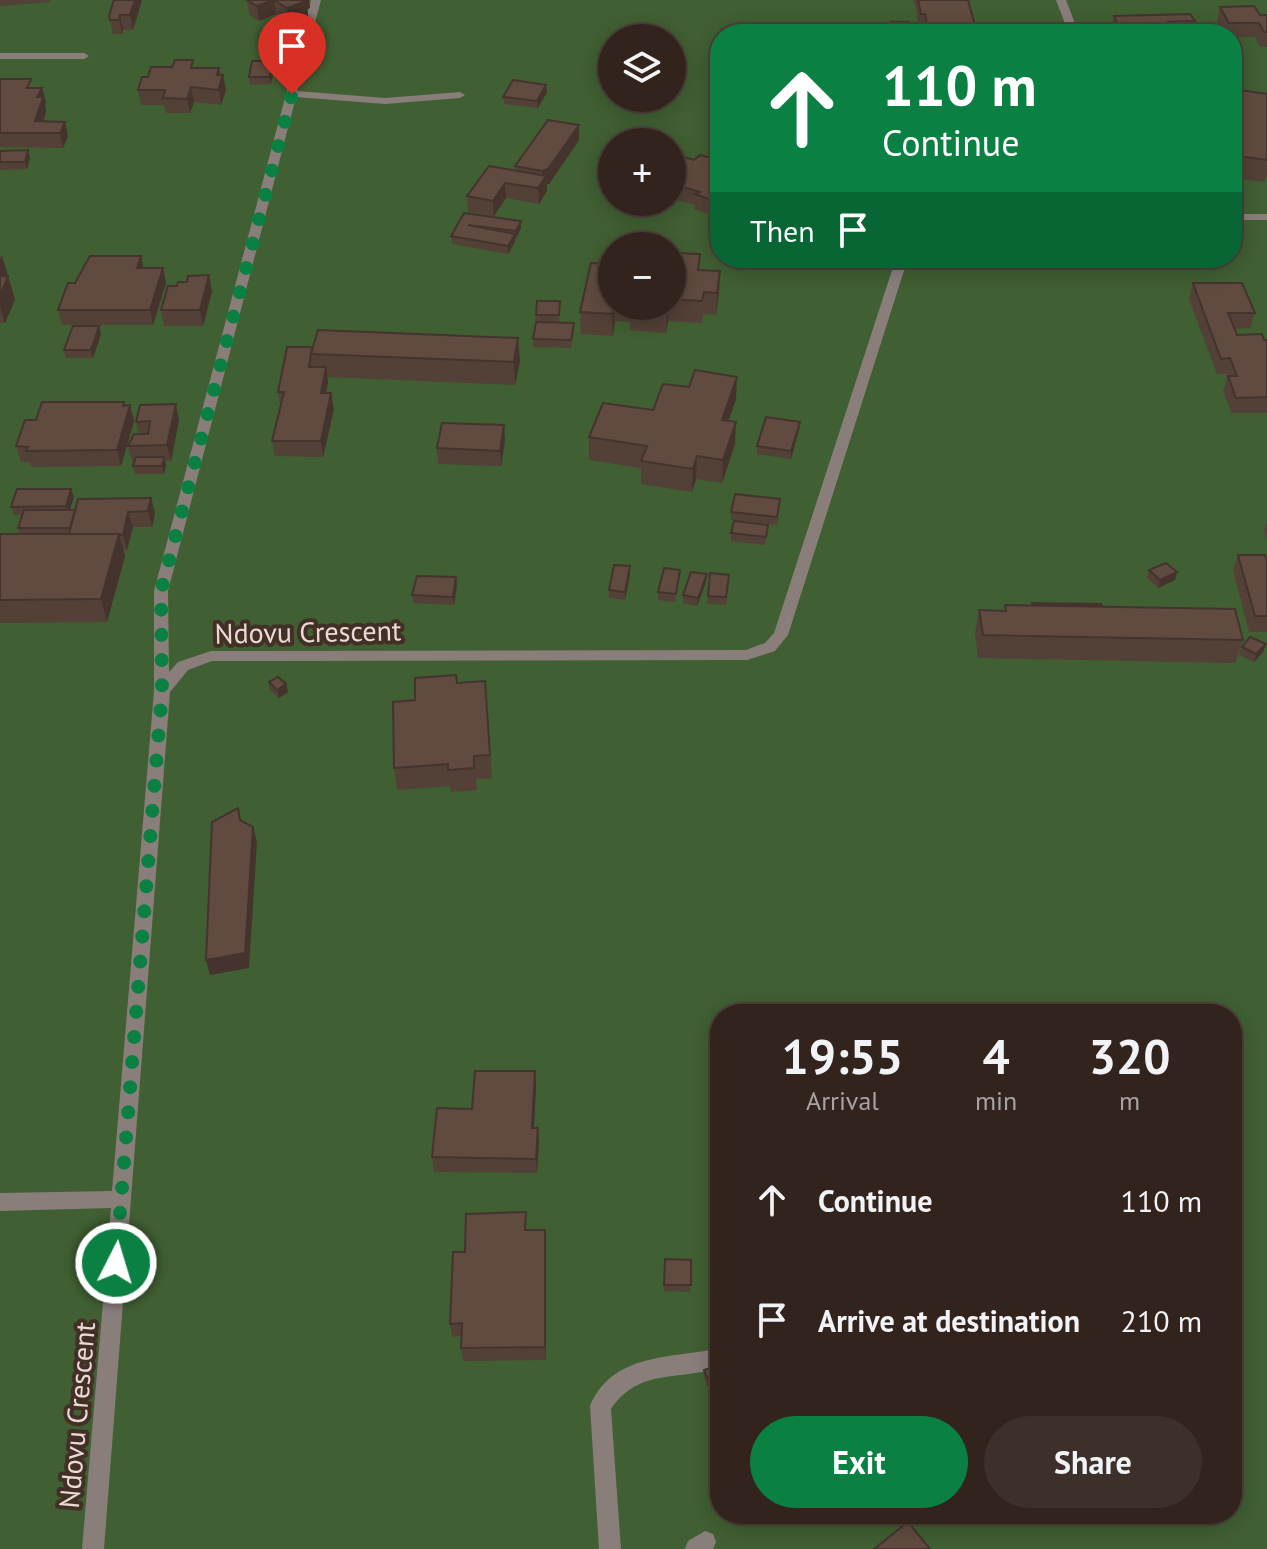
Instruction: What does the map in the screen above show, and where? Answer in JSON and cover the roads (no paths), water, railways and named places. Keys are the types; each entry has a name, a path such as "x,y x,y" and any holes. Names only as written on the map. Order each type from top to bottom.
{"street":[{"path":"162,691 161,591 316,0"},
{"path":"1061,0 1070,24"},
{"path":"0,56 84,56"},
{"path":"292,94 385,101 460,95"},
{"path":"1242,217 1267,217"},
{"name":"Ndovu Crescent","path":"93,1549 162,691 183,666 211,656 747,655 770,647 781,635 899,268"},
{"path":"0,1202 121,1199"},
{"path":"610,1549 600,1406 613,1388 631,1374 710,1360"}]}
